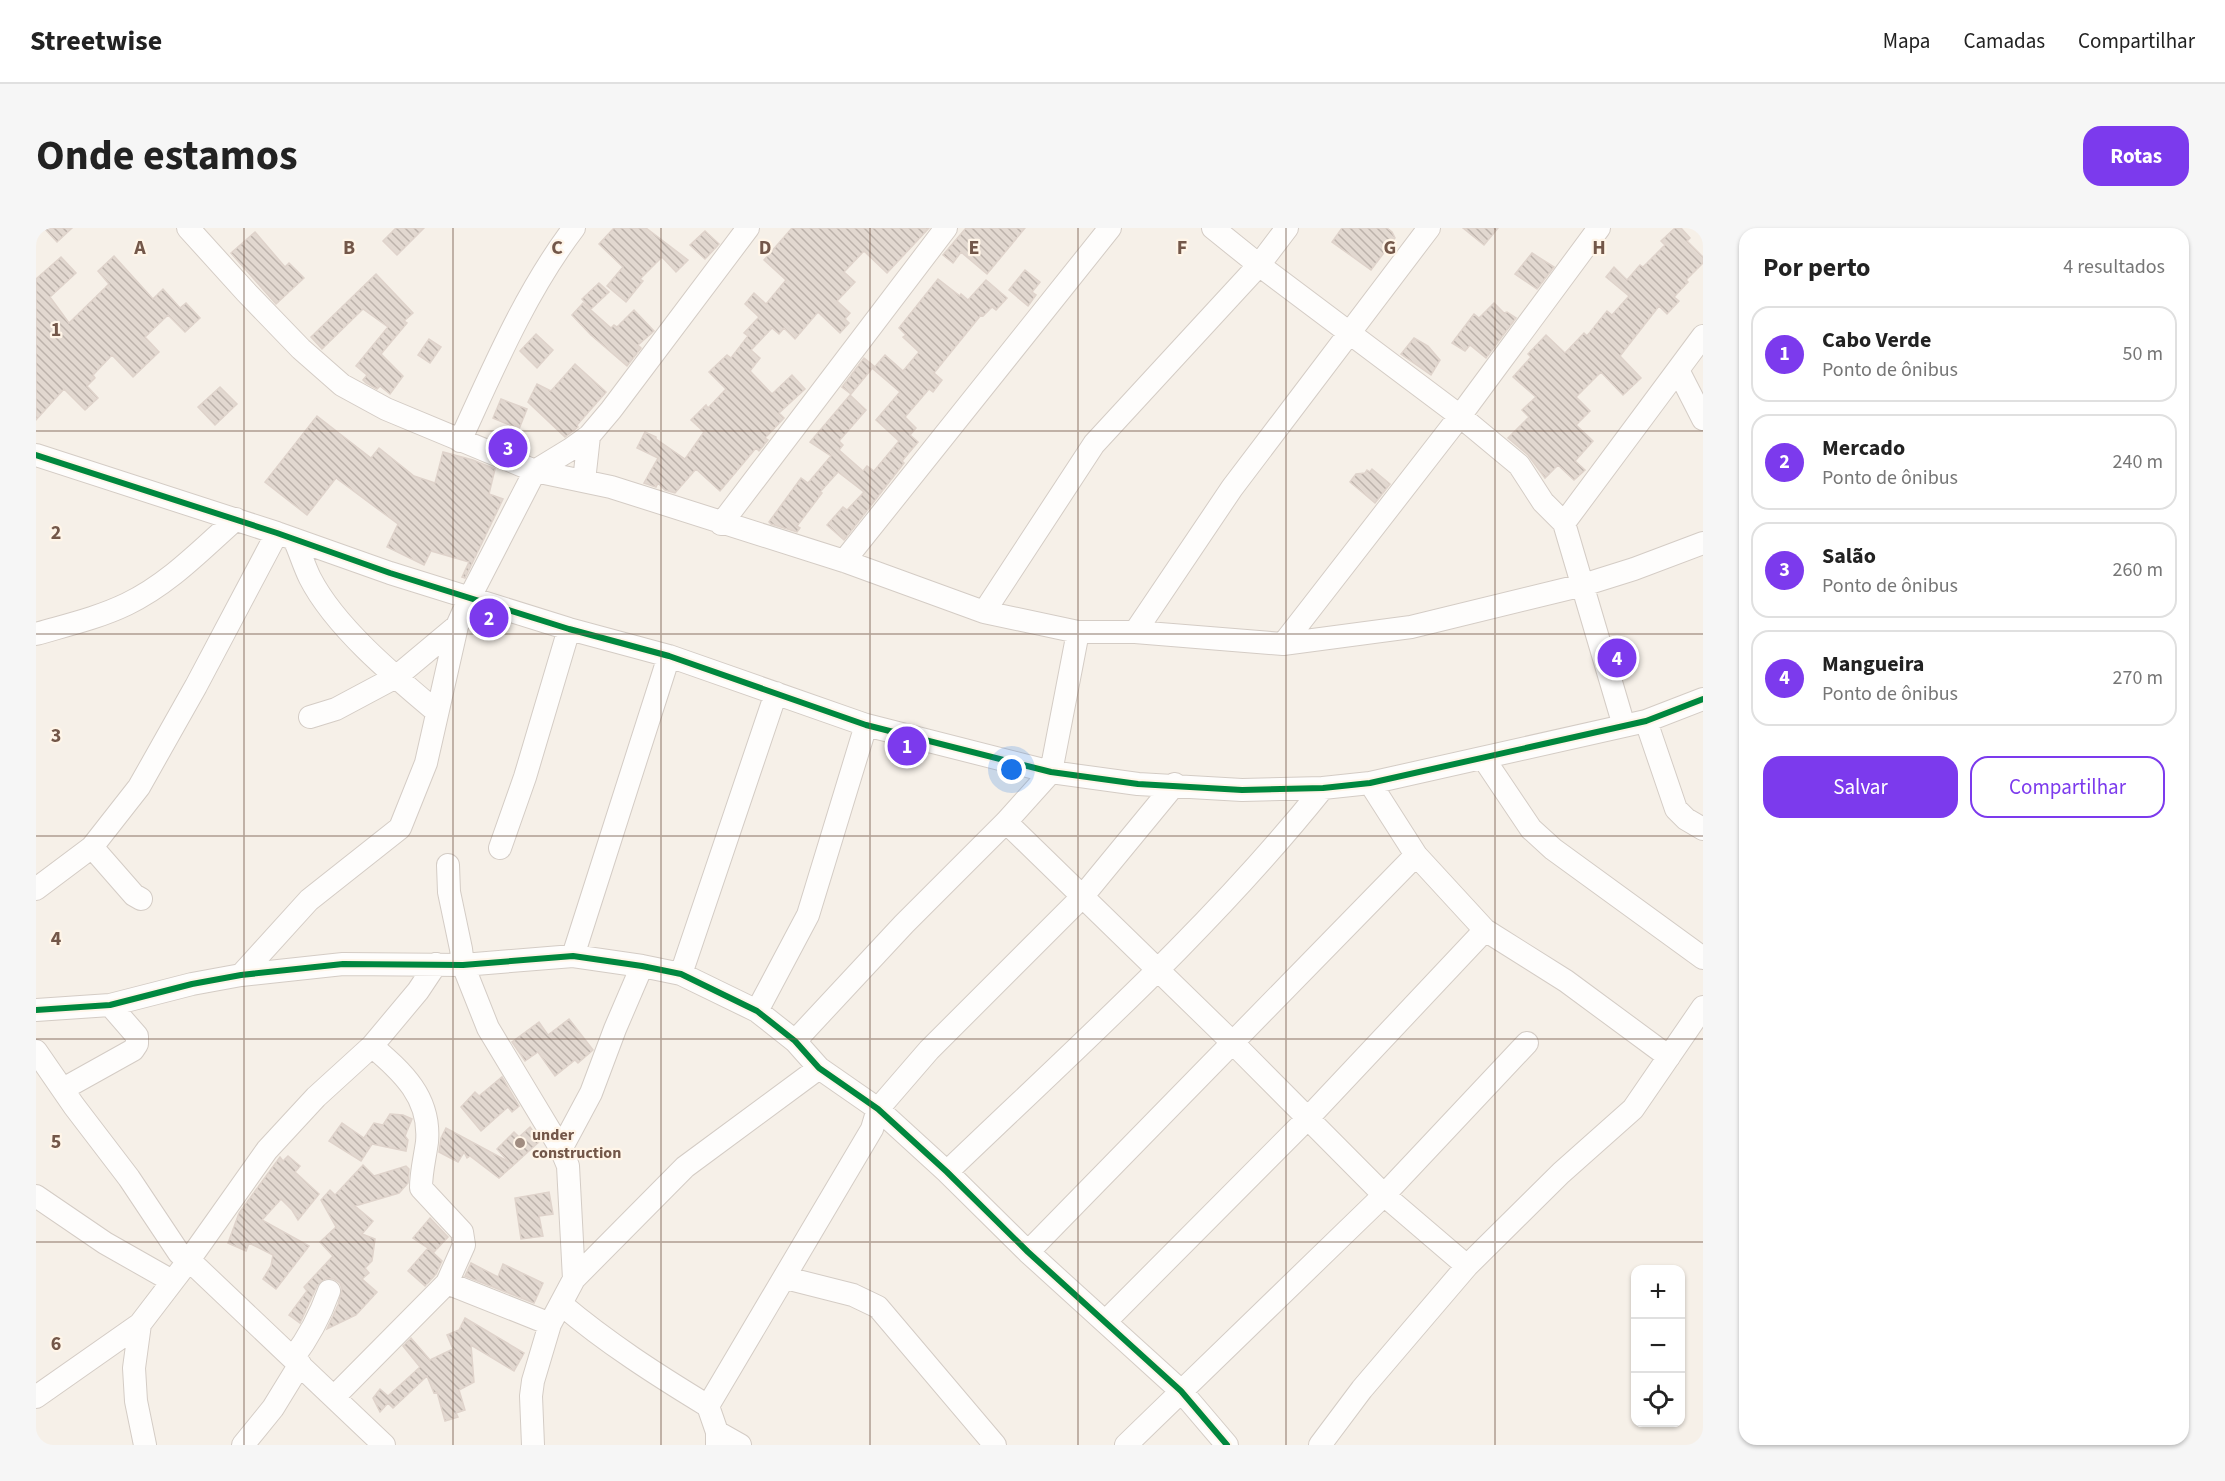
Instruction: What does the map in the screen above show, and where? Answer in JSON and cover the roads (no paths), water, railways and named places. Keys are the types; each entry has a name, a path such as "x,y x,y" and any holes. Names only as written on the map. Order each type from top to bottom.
{"street":[{"path":"188,228 301,349 342,385 386,408 535,471 611,487 721,524 844,561 984,612 1078,632 1135,632 1283,644 1411,627 1583,585 1703,543"},
{"path":"460,441 494,366 547,266 574,228"},
{"path":"241,975 309,900 400,828 426,764 457,626 535,471 589,436 748,228"},
{"path":"721,524 946,228"},
{"path":"844,561 1110,228"},
{"path":"1213,228 1258,265 1460,416 1519,465 1543,502 1564,523 1624,726"},
{"path":"984,612 1094,444 1258,265 1287,228"},
{"path":"1135,632 1232,488 1429,228"},
{"path":"1283,644 1460,416 1599,228"},
{"path":"1564,523 1703,336"},
{"path":"1678,370 1703,419"},
{"path":"584,482 589,436"},
{"path":"36,455 236,519 390,573 569,629 669,656 866,725 1051,772 1138,784 1175,784 1242,790 1323,788 1370,783 1484,759 1646,721 1700,704"},
{"path":"36,634 89,619 129,603 166,580 236,519"},
{"path":"286,536 310,579 339,620 396,677 436,712"},
{"path":"36,889 92,847 139,787 196,686 286,536"},
{"path":"310,717 336,709 396,677 457,626"},
{"path":"500,848 525,777 569,629"},
{"path":"795,1041 904,924 1006,822 1051,772 1078,632"},
{"path":"573,956 669,656"},
{"path":"681,974 776,693"},
{"path":"1646,721 1676,809 1686,819 1703,829"},
{"path":"757,1011 808,915 866,725"},
{"path":"1484,759 1531,829 1553,849 1703,958"},
{"path":"1370,783 1416,855 1485,930 1566,981 1669,1057"},
{"path":"708,1406 786,1278 872,1129 878,1109 929,1050 1082,897 1175,784"},
{"path":"947,1172 1158,969 1282,839 1323,788"},
{"path":"1006,822 1233,1043 1384,1195 1467,1266"},
{"path":"92,847 134,895 141,899"},
{"path":"1028,1252 1416,855"},
{"path":"448,865 449,892 463,965 488,1028 561,1149 568,1166 574,1279"},
{"path":"1106,1321 1309,1118 1485,930"},
{"path":"36,1010 111,1005 192,984 241,975 344,964 463,965 573,956 681,974 757,1011 795,1041 819,1068 878,1109 947,1172 1028,1252 1181,1392 1227,1445"},
{"path":"36,1397 141,1324 267,1150 316,1097 372,1046 418,991 436,964"},
{"path":"561,1149 591,1093 642,966"},
{"path":"63,1089 133,1050 137,1044 137,1036 111,1005"},
{"path":"1320,1445 1362,1389 1467,1266 1561,1173 1633,1109 1703,1007"},
{"path":"1126,1445 1384,1195 1527,1043"},
{"path":"334,1397 447,1283 464,1245 462,1232 421,1188 427,1139 423,1109 413,1086 404,1074 372,1046"},
{"path":"36,1051 74,1106 129,1178 179,1253 297,1361 384,1445"},
{"path":"533,1445 531,1396 533,1381 550,1324 574,1279 685,1167 819,1068"},
{"path":"36,1196 105,1243 172,1281"},
{"path":"786,1278 853,1295 878,1307 995,1445"},
{"path":"447,1283 550,1324"},
{"path":"243,1445 273,1408 322,1310 329,1291"},
{"path":"561,1304 646,1368 708,1406 717,1438 740,1445"},
{"path":"141,1324 134,1368 136,1401 145,1445"}],"place":[{"name":"Salão","path":"508,448"},
{"name":"Mercado","path":"489,618"},
{"name":"Mangueira","path":"1617,658"},
{"name":"Cabo Verde","path":"907,746"},
{"name":"under construction","path":"520,1143"}]}
